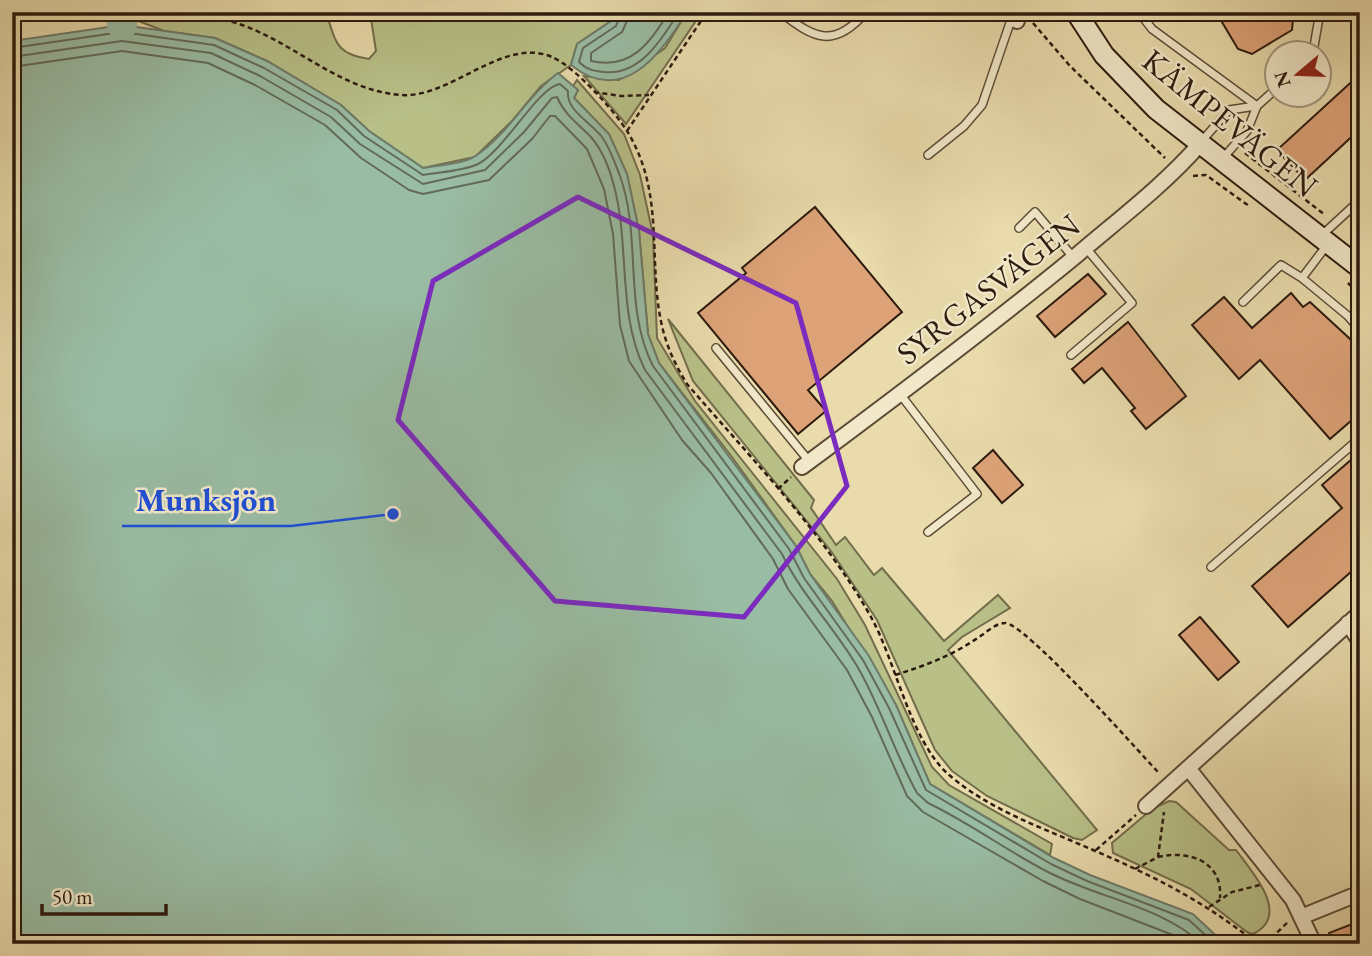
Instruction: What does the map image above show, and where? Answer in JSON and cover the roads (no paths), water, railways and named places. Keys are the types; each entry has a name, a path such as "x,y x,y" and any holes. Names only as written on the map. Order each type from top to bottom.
{"main road":[{"name":"KÄMPEVÄGEN","path":"1076,12 1104,55 1156,109 1360,268"}],"street":[{"name":"SYRGASVÄGEN","path":"806,464 990,327 1178,169 1200,144"},
{"path":"1146,806 1360,613"},
{"path":"1348,623 1360,642"},
{"path":"1188,768 1278,881 1301,916 1314,944"},
{"path":"1301,916 1360,893"}],"lane":[{"path":"780,12 804,30 824,37 840,36 852,29 866,12"},
{"path":"1139,12 1152,29 1257,106"},
{"path":"1315,38 1320,12"},
{"path":"928,155 964,126 982,105 1012,16"},
{"path":"1221,159 1247,131 1257,106 1264,100"},
{"path":"1200,144 1229,110 1257,106"},
{"path":"1302,278 1326,239 1360,200"},
{"path":"1019,228 1035,212 1132,303 1071,355"},
{"path":"1243,302 1281,265 1302,278 1348,316 1360,330"},
{"path":"716,348 806,464"},
{"path":"900,394 976,494 928,532"},
{"path":"1211,567 1360,438"}],"water":[{"path":"616,12 687,12 665,44 639,70 624,78 607,80 590,77 571,65 577,44 611,21"},
{"path":"122,25 215,38 267,61 341,105 369,131 423,168 459,162 477,155 499,136 537,92 558,73 578,90 574,98 609,134 627,174 639,231 648,334 659,363 796,546 810,574 869,656 896,705 930,784 1054,858 1090,875 1193,914 1225,944 12,944 12,41"}],"waterway":[{"path":"122,25 123,12"}],"place":[{"name":"Munksjön","path":"393,514"}]}
